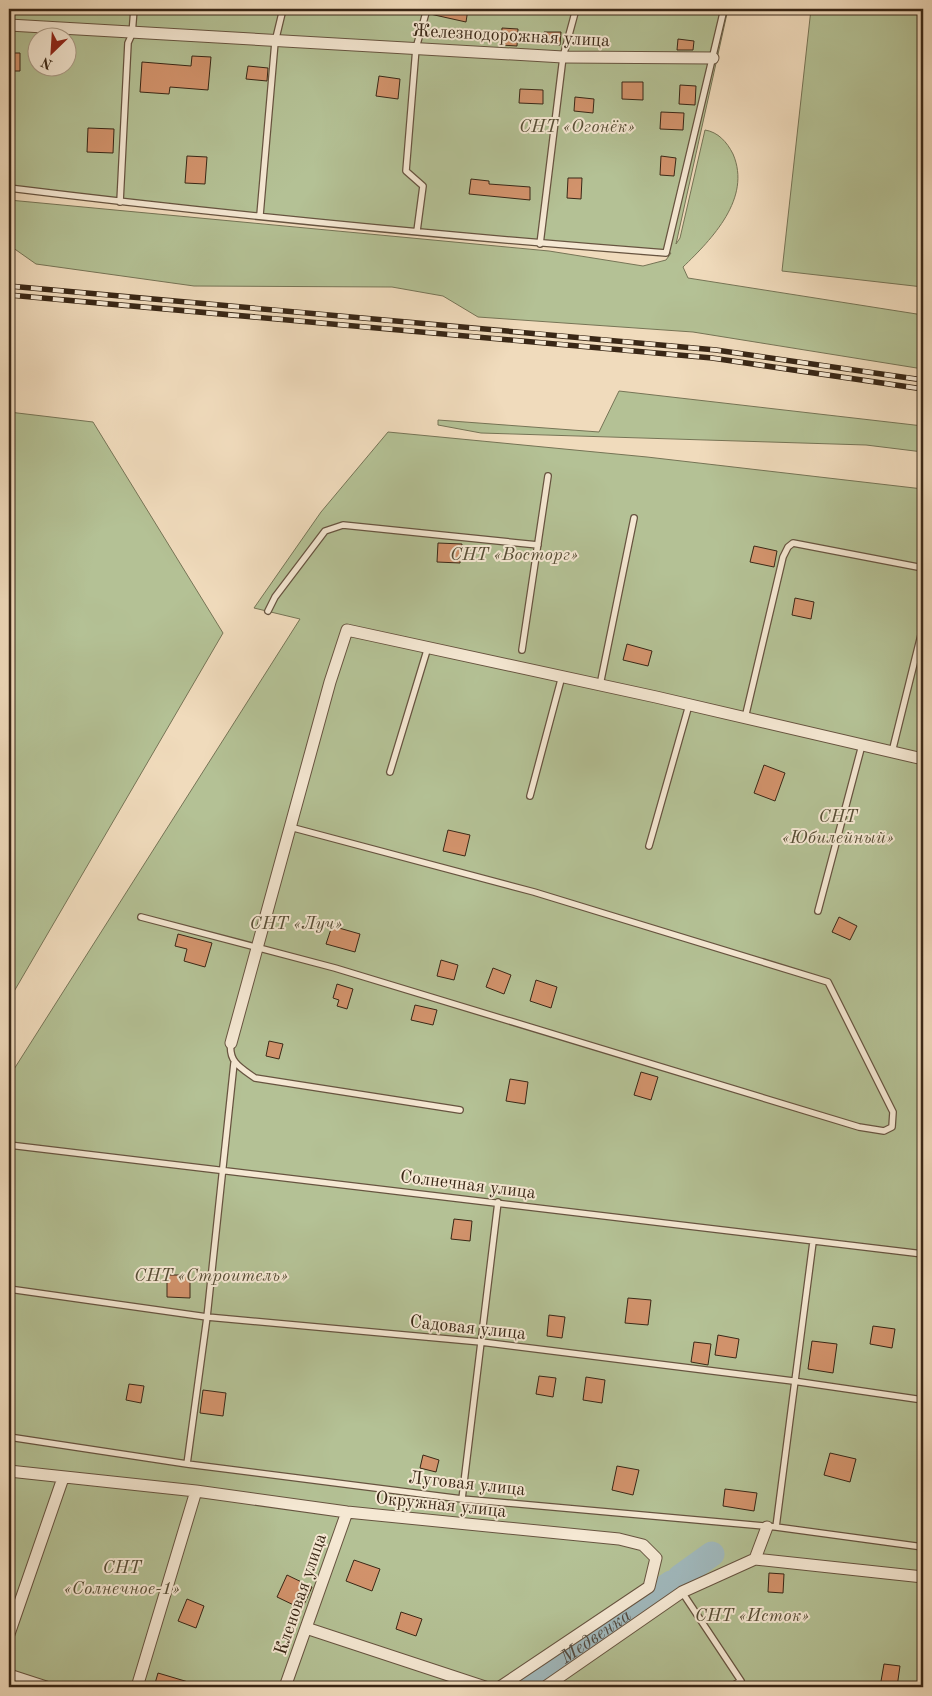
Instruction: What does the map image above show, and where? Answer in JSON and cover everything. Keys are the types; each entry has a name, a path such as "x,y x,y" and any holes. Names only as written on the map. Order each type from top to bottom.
{"street":[{"name":"Железнодорожная улица","path":"9,25 132,34 563,57 713,58"},
{"path":"231,1043 330,682 347,630 600,684 923,759"},
{"name":"Окружная улица","path":"9,1471 196,1491 347,1512 619,1539 643,1545 656,1558 649,1587 500,1687"},
{"path":"9,1634 63,1478"},
{"path":"137,1687 196,1491"},
{"name":"Кленовая улица","path":"285,1687 347,1512"},
{"path":"755,1558 772,1527"},
{"path":"545,1687 682,1592 755,1558 923,1577"},
{"path":"306,1628 485,1687"},
{"path":"9,1674 46,1687"}],"lane":[{"path":"120,202 128,43 132,34 134,9"},
{"path":"260,216 275,42 283,9"},
{"path":"418,231 423,186 406,171 416,48 427,9"},
{"path":"540,244 563,57 576,9"},
{"path":"9,188 120,202 540,244 666,254 724,9"},
{"path":"522,650 548,476"},
{"path":"600,684 634,518"},
{"path":"268,611 275,597 325,531 343,525 538,545"},
{"path":"745,718 783,557 788,547 793,544 923,568"},
{"path":"892,752 923,627"},
{"path":"390,772 428,648"},
{"path":"530,796 562,676"},
{"path":"649,846 689,705"},
{"path":"818,911 862,745"},
{"path":"141,917 335,968 859,1127 884,1131 892,1127 893,1112 828,982 534,892 290,827"},
{"path":"231,1043 229,1053 234,1063 255,1078 460,1110"},
{"path":"187,1464 207,1317 221,1170 234,1063"},
{"name":"Солнечная улица","path":"9,1144 923,1254"},
{"path":"462,1499 498,1202"},
{"path":"772,1527 813,1242"},
{"name":"Садовая улица","path":"9,1289 207,1317 481,1342 793,1381 923,1400"},
{"name":"Луговая улица","path":"9,1437 187,1464 462,1499 772,1527 923,1547"},
{"path":"682,1592 742,1684 730,1687"}],"green space":[{"name":"СНТ «Огонёк»","path":"9,9 728,9 676,244 680,238 705,130 718,135 731,150 737,170 737,186 733,202 717,231 683,267 688,278 923,315 923,369 693,332 478,317 443,296 392,287 194,286 36,264 9,245 9,200 549,251 643,266 666,260 671,253 9,190"},
{"path":"811,9 923,9 923,287 782,271"},
{"path":"619,391 923,426 923,452 866,445 481,433 438,425 438,420 599,432"},
{"path":"9,412 93,422 223,633 9,1000"},
{"path":"388,432 647,457 923,489 923,1687 9,1687 9,1077 300,619 254,608 321,512"}],"building":[{"path":"432,9 468,9 466,22 430,14"},
{"path":"502,28 518,29 517,46 501,45"},
{"path":"544,32 561,32 560,45 544,44"},
{"path":"678,39 694,41 693,50 677,50"},
{"path":"9,53 20,53 20,71 9,71"},
{"path":"192,56 211,57 208,90 170,87 169,94 140,92 142,62 191,66"},
{"path":"248,66 268,68 267,81 246,79"},
{"path":"379,76 400,79 398,99 376,96"},
{"path":"622,82 643,82 643,100 622,99"},
{"path":"680,85 696,86 695,105 679,104"},
{"path":"520,89 543,90 543,104 519,103"},
{"path":"575,97 594,99 593,113 574,111"},
{"path":"661,112 684,113 683,130 660,129"},
{"path":"88,128 114,129 113,153 87,152"},
{"path":"187,156 207,157 205,184 185,183"},
{"path":"661,156 676,158 674,176 660,175"},
{"path":"568,178 582,178 581,199 567,198"},
{"path":"471,179 489,181 489,184 530,187 530,200 469,194"},
{"path":"438,543 462,544 460,563 437,562"},
{"path":"754,546 777,551 774,567 750,562"},
{"path":"795,598 814,602 811,619 792,615"},
{"path":"627,644 652,651 648,666 623,660"},
{"path":"764,765 785,773 775,801 754,793"},
{"path":"448,830 470,835 465,856 443,851"},
{"path":"839,917 857,926 850,940 832,932"},
{"path":"332,926 360,934 355,952 326,944"},
{"path":"178,934 212,943 205,967 184,961 187,949 175,946"},
{"path":"441,960 458,965 454,980 437,976"},
{"path":"493,968 511,975 504,994 486,987"},
{"path":"536,980 557,987 551,1008 530,1001"},
{"path":"337,984 353,989 347,1009 337,1006 339,1000 333,998"},
{"path":"415,1005 437,1010 433,1025 411,1020"},
{"path":"269,1041 283,1044 279,1059 266,1056"},
{"path":"641,1072 658,1077 651,1100 634,1095"},
{"path":"510,1079 528,1082 525,1104 506,1101"},
{"path":"454,1219 472,1221 470,1241 451,1239"},
{"path":"167,1275 190,1275 190,1298 167,1297"},
{"path":"628,1298 651,1300 648,1325 625,1323"},
{"path":"549,1315 565,1317 562,1338 547,1336"},
{"path":"873,1326 895,1329 892,1348 870,1344"},
{"path":"718,1335 739,1339 736,1358 715,1355"},
{"path":"812,1341 837,1344 833,1373 808,1369"},
{"path":"694,1342 711,1344 708,1365 691,1362"},
{"path":"539,1376 556,1378 553,1397 536,1394"},
{"path":"586,1377 605,1380 602,1403 583,1400"},
{"path":"129,1384 144,1386 141,1403 126,1400"},
{"path":"203,1390 226,1393 223,1416 200,1413"},
{"path":"830,1453 856,1459 850,1482 824,1475"},
{"path":"423,1455 439,1460 436,1472 420,1468"},
{"path":"617,1466 639,1470 633,1495 612,1490"},
{"path":"725,1489 757,1493 754,1511 723,1506"},
{"path":"354,1560 380,1569 372,1591 346,1581"},
{"path":"769,1573 784,1574 783,1593 768,1592"},
{"path":"287,1575 312,1587 302,1609 277,1597"},
{"path":"187,1599 204,1606 196,1628 178,1621"},
{"path":"401,1612 422,1619 416,1636 396,1629"},
{"path":"884,1664 900,1666 897,1687 880,1687"},
{"path":"158,1673 195,1684 195,1687 154,1687"}],"waterway":[{"name":"Медвенка","path":"680,1577 712,1554"},
{"name":"Медвенка","path":"520,1687 671,1583"}],"railway":[{"path":"9,286 716,350 923,380"},
{"path":"9,295 712,358 923,389"}],"park label":[{"name":"СНТ «Восторг»","path":"514,554"},
{"name":"СНТ «Юбилейный»","path":"838,826"},
{"name":"СНТ «Луч»","path":"296,923"},
{"name":"СНТ «Строитель»","path":"211,1275"},
{"name":"СНТ «Солнечное-1»","path":"122,1577"},
{"name":"СНТ «Исток»","path":"752,1615"}]}
